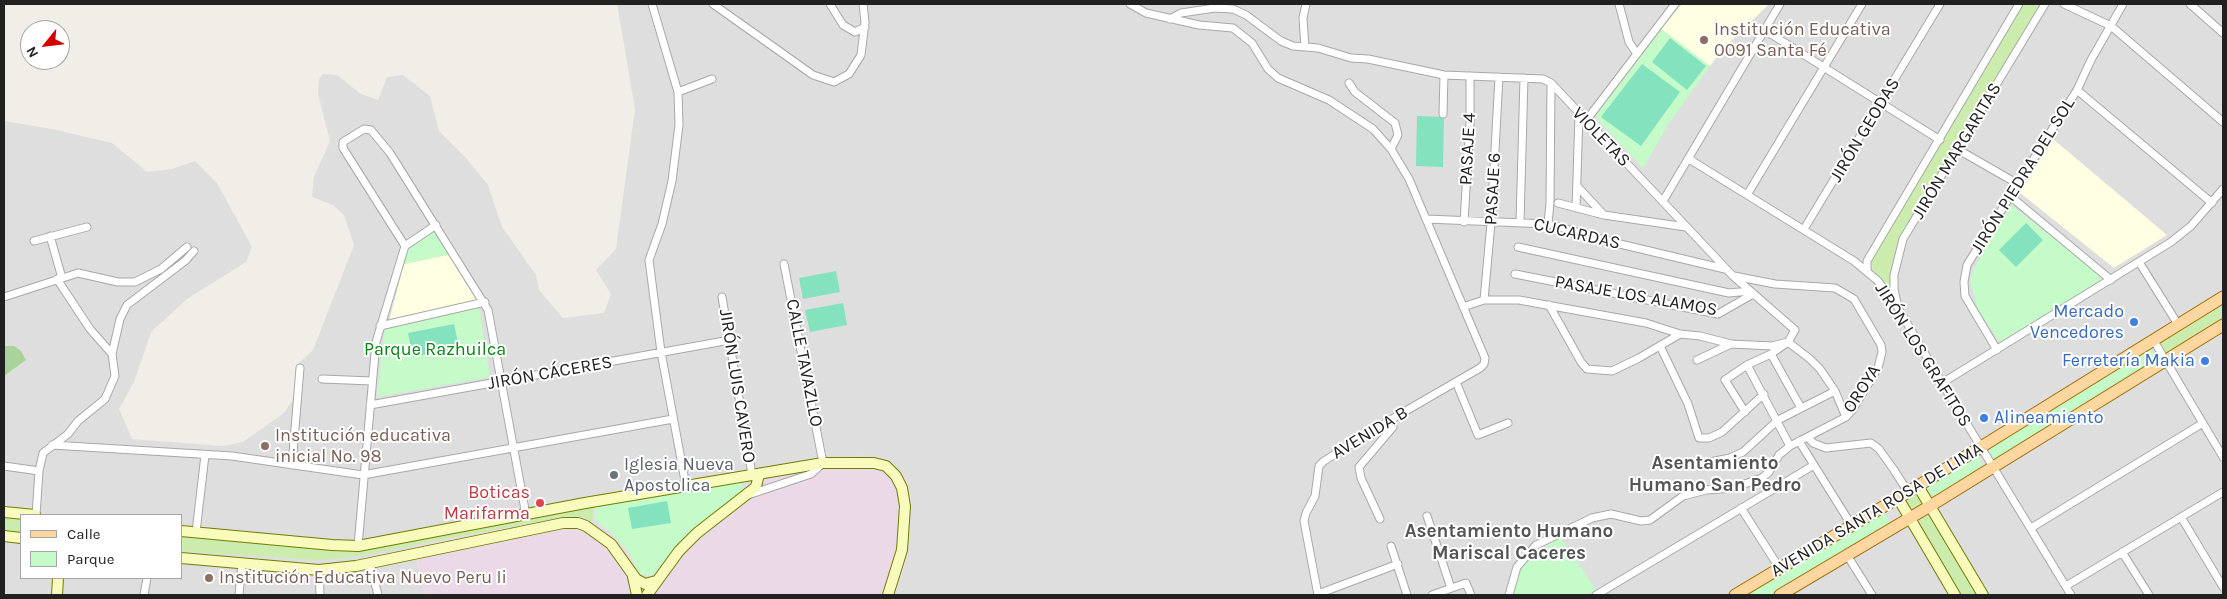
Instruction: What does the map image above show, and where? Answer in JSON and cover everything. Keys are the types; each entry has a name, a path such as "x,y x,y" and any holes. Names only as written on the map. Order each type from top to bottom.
{"main road":[{"name":"AVENIDA SANTA ROSA DE LIMA","path":"1735,595 1908,492 2223,297"},
{"name":"AVENIDA SANTA ROSA DE LIMA","path":"1780,595 1792,592 1848,555 2223,325"},
{"path":"182,531 358,546 823,462 855,461 886,466 896,476 902,488 905,526 897,571 888,595"},
{"path":"647,595 679,551 697,534 756,487 755,474"},
{"path":"1908,492 1930,506 1984,595"},
{"path":"1908,492 1909,519 1955,595"},
{"path":"4,512 25,514"},
{"path":"182,558 319,570 370,563 555,525 578,523 586,526 611,544 631,574 637,595"},
{"path":"4,536 20,538"},
{"path":"631,574 645,584 656,581"},
{"path":"57,595 58,579"}],"street":[{"path":"652,4 678,92 679,125 673,174 662,224 649,260 661,352 686,486"},
{"path":"713,4 812,75 834,82 850,74 861,55 865,27 863,4"},
{"path":"830,4 843,25 855,32 865,27"},
{"path":"1130,4 1170,19 1199,25 1233,28 1252,43 1268,69 1278,78 1329,100 1373,129 1392,150 1409,179 1463,307 1484,300 1519,300 1646,323 1680,334 1700,336 1732,344 1772,346 1788,342"},
{"path":"1304,47 1306,4"},
{"path":"1619,4 1629,42 1637,54"},
{"path":"1586,122 1675,4"},
{"path":"1663,200 1766,31 1770,19 1780,4"},
{"path":"1747,195 1862,4"},
{"name":"JIRÓN GEODAS","path":"1804,229 1940,4"},
{"name":"JIRÓN MARGARITAS","path":"1867,270 1867,261 2020,4"},
{"name":"JIRÓN MARGARITAS","path":"1897,306 1894,275 1903,239 2046,4"},
{"path":"2064,4 2110,26 2223,122"},
{"name":"JIRÓN PIEDRA DEL SOL","path":"1997,350 1965,296 1964,282 1967,265 2077,90 2123,4"},
{"path":"2190,4 2223,33"},
{"path":"1170,19 1181,13 1215,8 1233,9 1246,15 1281,41 1304,47 1318,48 1352,58 1444,75 1543,79 1551,83 1550,203 1548,224"},
{"path":"1766,31 1940,140"},
{"path":"1443,114 1444,75"},
{"name":"PASAJE 4","path":"1464,222 1470,123 1470,76"},
{"name":"PASAJE 6","path":"1484,300 1491,222 1498,77"},
{"path":"1520,222 1524,78"},
{"path":"678,92 712,79"},
{"path":"1349,83 1355,92 1395,123 1398,135 1392,150"},
{"name":"VIOLETAS","path":"1551,83 1586,122 1663,200 1725,269 1795,331 1788,342"},
{"path":"2077,90 2212,203"},
{"path":"1576,208 1579,114"},
{"path":"405,246 343,148 343,142 364,129 371,130 390,153 485,302 492,322 501,382 526,515"},
{"path":"1957,149 2018,184"},
{"name":"JIRÓN LOS GRAFITOS","path":"1689,159 1867,270 1897,306 2071,595"},
{"path":"1577,186 1604,215"},
{"path":"1942,383 2139,262 2190,226 2223,189"},
{"path":"2010,196 2111,280"},
{"path":"1558,203 1604,215 1686,227"},
{"name":"CUCARDAS","path":"1426,220 1548,224 1620,244 1725,269"},
{"path":"358,546 372,381 380,326 405,246 436,225"},
{"path":"34,241 87,227"},
{"path":"50,236 59,279 90,329 112,354"},
{"path":"1518,246 1730,293 1751,293"},
{"path":"4,297 78,273 118,282 135,282 161,269 191,249 185,261 127,305 120,319 112,354 115,376 105,399 78,420 68,434 43,452 39,471 35,514"},
{"path":"2139,262 2179,326"},
{"name":"CALLE TAVAZLLO","path":"784,264 823,462"},
{"name":"PASAJE LOS ALAMOS","path":"1515,274 1718,314 1751,293"},
{"name":"OROYA","path":"1509,595 1517,567 1536,545 1592,518 1611,514 1641,521 1650,520 1682,496 1706,490 1733,488 1762,478 1779,455 1790,446 1846,417 1853,409 1878,368 1882,352 1882,345 1859,305 1848,294 1835,288 1775,284 1732,275"},
{"name":"JIRÓN LUIS CAVERO","path":"722,297 755,474"},
{"path":"380,326 485,302"},
{"path":"1549,305 1581,362 1588,369 1612,371 1680,334"},
{"name":"AVENIDA B","path":"1318,595 1304,521 1315,496 1318,470 1324,461 1480,368 1485,361 1463,307"},
{"name":"JIRÓN CÁCERES","path":"370,405 730,340"},
{"path":"2154,341 2223,457"},
{"path":"1788,342 1810,359 1835,391 1846,417"},
{"path":"1745,412 1725,380 1788,342"},
{"path":"1697,360 1732,344"},
{"path":"1660,346 1688,404 1699,438 1710,438 1722,432 1764,394"},
{"path":"1771,354 1801,408"},
{"path":"1747,365 1778,420 1790,446"},
{"path":"292,465 300,368"},
{"path":"322,379 372,381"},
{"path":"1456,382 1478,435 1508,423"},
{"path":"1705,463 1730,458 1743,452 1778,420 1835,391"},
{"path":"52,445 232,456 363,475 673,419"},
{"path":"1380,520 1361,478 1359,467 1393,427 1391,420"},
{"path":"2031,528 2203,423"},
{"path":"1808,437 1813,443 1826,448 1871,443 1884,456 1908,492"},
{"path":"1800,441 1852,526"},
{"path":"196,532 205,455"},
{"path":"747,495 810,474 823,462"},
{"path":"1596,595 1814,464"},
{"path":"4,466 39,471"},
{"path":"2066,586 2223,492"},
{"path":"1741,508 1780,569"},
{"path":"1426,516 1451,588"},
{"path":"2181,517 2223,587"},
{"path":"1391,546 1407,595"},
{"path":"2122,552 2149,595"},
{"path":"1848,555 1872,595"},
{"path":"370,563 378,595"},
{"path":"239,595 242,564"},
{"path":"1318,595 1398,564"},
{"path":"319,570 320,595"},
{"path":"144,595 147,579"},
{"path":"1432,595 1466,583 1471,595"}],"shaded area":[{"path":"617,4 2223,4 2223,595 892,595 907,559 911,498 906,477 783,476 712,494 555,516 413,543 425,595 4,595 4,121 52,129 112,143 147,172 172,169 195,161 217,183 252,247 246,262 187,299 151,332 134,382 119,409 132,439 223,446 243,442 284,413 293,400 296,366 313,350 354,245 344,215 333,205 312,197 314,177 330,141 318,94 319,79 323,74 337,75 361,94 378,100 387,77 403,75 430,96 439,131 466,158 488,185 502,227 536,275 539,290 563,318 604,313 611,294 596,270 616,249 635,109"},
{"name":"Institución Educativa 0091 Santa Fé","path":"1682,4 1769,4 1721,51 1710,66 1661,29"},
{"path":"2053,139 2167,235 2114,268 2019,192"},
{"path":"452,254 480,300 389,321 404,264"},
{"path":"858,455 885,458 906,477 911,498 907,559 892,595 425,595 413,543 555,516 712,494"}],"green space":[{"path":"2024,4 2040,4 1902,236 1893,260 1890,284 1887,285 1875,273 1870,261"},
{"path":"1661,29 1710,66 1669,123 1643,168 1595,117"},
{"path":"1670,38 1706,66 1687,90 1652,62"},
{"path":"1642,64 1680,92 1641,146 1601,117"},
{"path":"1417,116 1444,117 1443,167 1416,166"},
{"path":"2011,205 2102,276 2101,280 2000,342 1978,310 1970,282 1974,268"},
{"path":"2026,223 2043,240 2016,267 1999,250"},
{"path":"436,227 452,254 404,264 409,247"},
{"path":"836,271 840,292 803,299 799,278"},
{"path":"2223,302 2223,319 2169,354 2164,352 2160,344 2161,341"},
{"path":"843,303 847,325 810,332 805,310"},
{"name":"Parque Razhuilca","path":"479,307 490,377 377,397 385,326"},
{"path":"454,324 459,347 413,357 408,333"},
{"path":"4,346 14,346 21,351 26,360 4,376"},
{"path":"2148,349 2151,350 2155,359 2154,363 1997,461 1992,459 1988,448"},
{"path":"1974,456 1980,459 1982,466 1979,470 1938,495 1933,496 1927,489 1928,484"},
{"path":"736,481 742,483 744,494 682,539 653,576 639,574 629,553 610,532 595,521 595,507"},
{"path":"1911,495 1917,495 1921,502 1917,509 1911,509 1907,505 1907,499"},
{"path":"667,501 671,523 632,529 628,508"},
{"path":"593,507 593,522 582,517 562,517 353,557 319,560 182,551 182,534 340,550 359,550"},
{"path":"1882,512 1885,513 1891,524 1772,595 1742,595"},
{"path":"4,515 20,517 20,534 4,532"},
{"path":"1928,515 1931,516 1979,595 1961,595 1920,525 1920,520"},
{"path":"1561,538 1596,590 1587,595 1512,595 1516,576 1532,553"}],"place":[{"name":"Institución Educativa 0091 Santa Fé","path":"1704,40"},
{"name":"Mercado Vencedores","path":"2134,322"},
{"name":"Ferretería Makia","path":"2205,361"},
{"name":"Alineamiento","path":"1984,418"},
{"name":"Institución educativa inicial No. 98","path":"265,446"},
{"name":"Iglesia Nueva Apostolica","path":"614,475"},
{"name":"Boticas Marifarma","path":"540,503"},
{"name":"Institución Educativa Nuevo Peru Ii","path":"209,578"}],"district":[{"name":"Asentamiento Humano San Pedro","path":"1715,475"},
{"name":"Asentamiento Humano Mariscal Caceres","path":"1509,543"}]}
